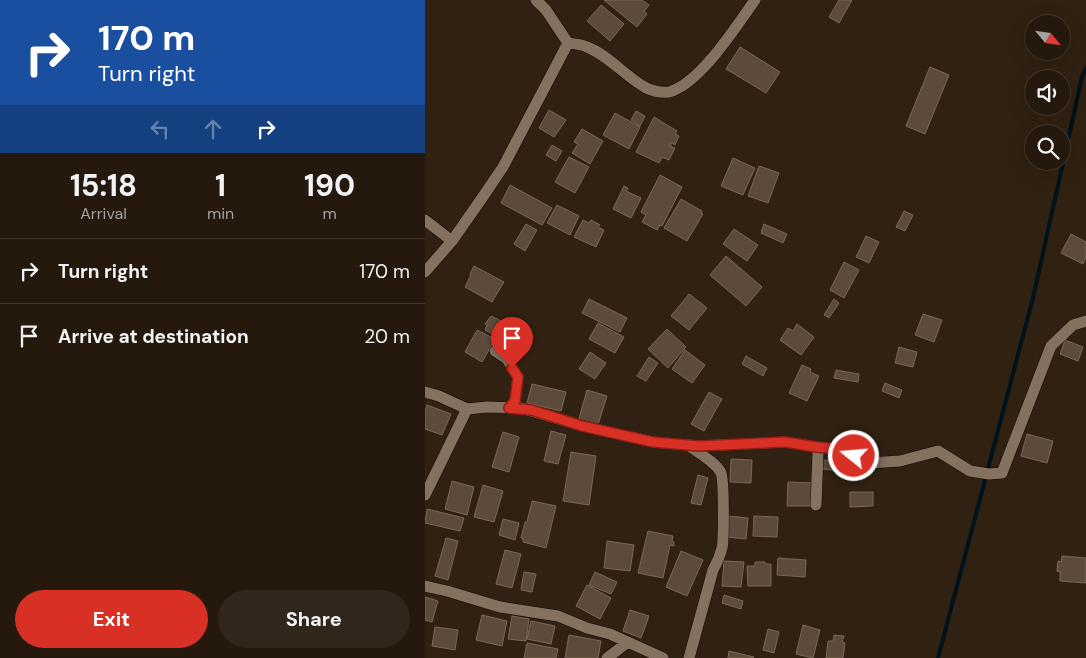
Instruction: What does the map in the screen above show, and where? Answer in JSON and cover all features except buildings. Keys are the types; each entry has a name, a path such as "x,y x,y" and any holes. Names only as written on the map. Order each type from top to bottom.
{"street":[{"path":"536,0 546,10 568,43 585,46 595,51 644,87 658,92 669,92 686,84 714,56 755,0"},
{"path":"425,272 452,241 503,166 568,43"},
{"path":"425,220 452,241"},
{"path":"425,392 467,408 487,407 531,410 582,426 653,442 699,446 785,442 840,449 869,463 900,461 938,451 970,471 989,474 1002,473 1051,346 1073,325 1086,321"},
{"path":"495,351 507,358 518,377 515,401 509,408"},
{"path":"425,495 467,408"},
{"path":"688,445 722,474 723,486 722,546 719,559 713,570 689,658"},
{"path":"816,447 818,453 816,505"},
{"path":"425,586 447,590 500,608 558,616 587,628 610,634 663,658"},
{"path":"607,658 628,642"}],"waterway":[{"path":"938,658 1033,298 1082,77 1086,68"}],"route":[{"path":"512,368 518,377 515,401 509,408 531,410 582,426 653,442 699,446 785,442 840,449 854,456"}]}
